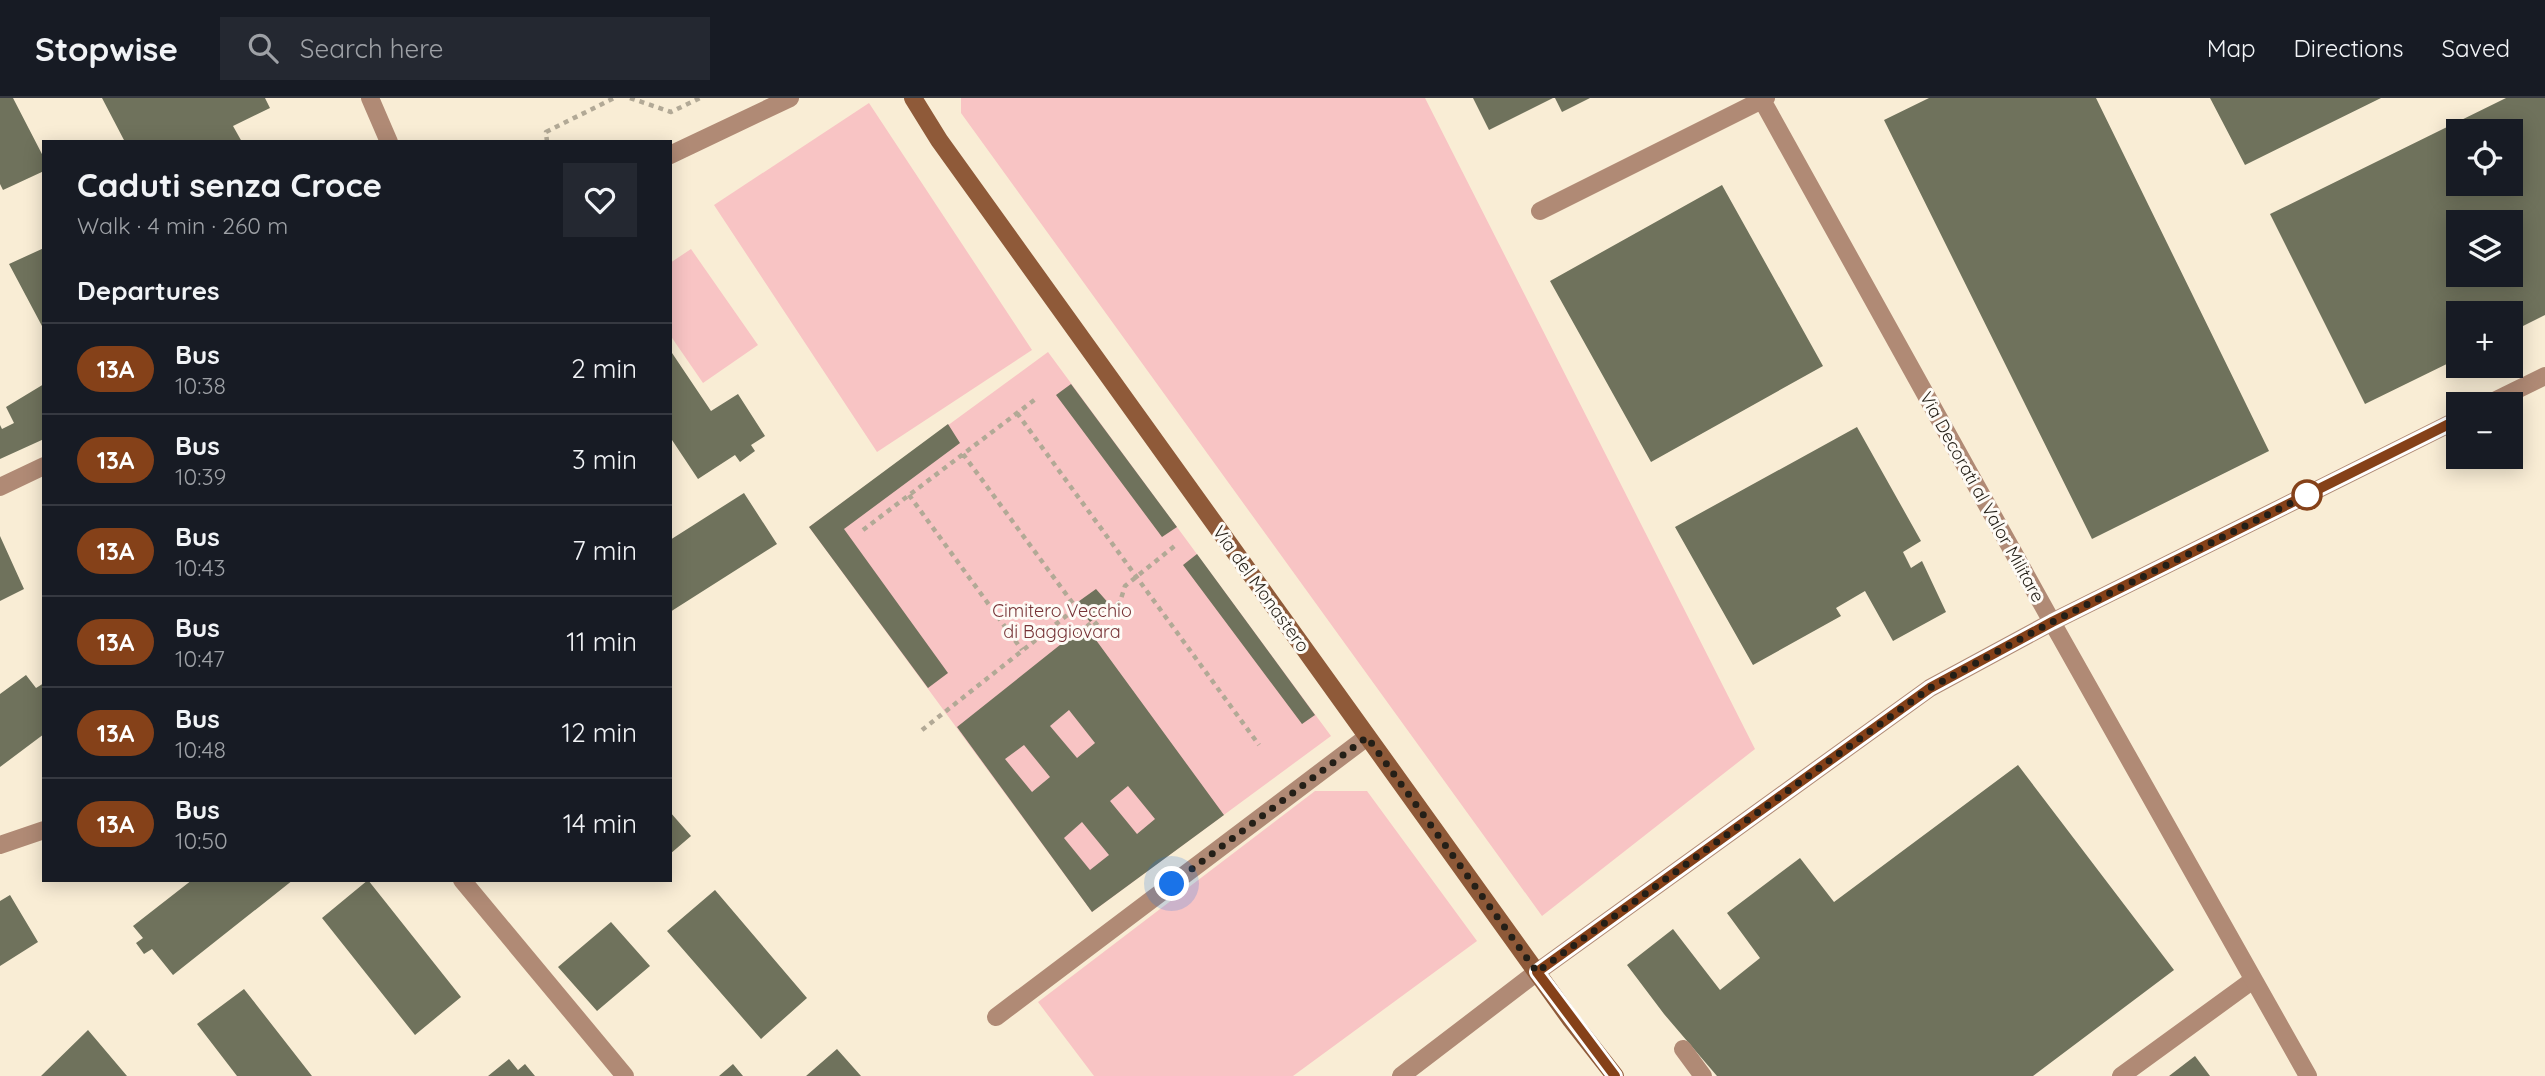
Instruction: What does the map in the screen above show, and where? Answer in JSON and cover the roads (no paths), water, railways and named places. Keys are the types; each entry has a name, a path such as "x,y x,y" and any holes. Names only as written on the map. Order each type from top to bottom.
{"main road":[{"name":"Via del Monastero","path":"913,98 939,140 1367,737 1615,1076"}],"street":[{"path":"370,98 388,140"},
{"path":"672,154 790,98"},
{"path":"1540,211 1764,99"},
{"name":"Via Decorati al Valor Militare","path":"1764,99 2052,622 2308,1076"},
{"path":"2512,392 2545,376"},
{"path":"1401,1076 1537,972 1930,688 2052,622 2446,425"},
{"path":"0,487 42,467"},
{"path":"996,1017 1367,737"},
{"path":"0,845 42,831"},
{"path":"464,882 625,1076"},
{"path":"2121,1076 2253,980"},
{"path":"1683,1049 1703,1076"}],"park label":[{"name":"Cimitero Vecchio di Baggiovara","path":"1062,621"}]}
